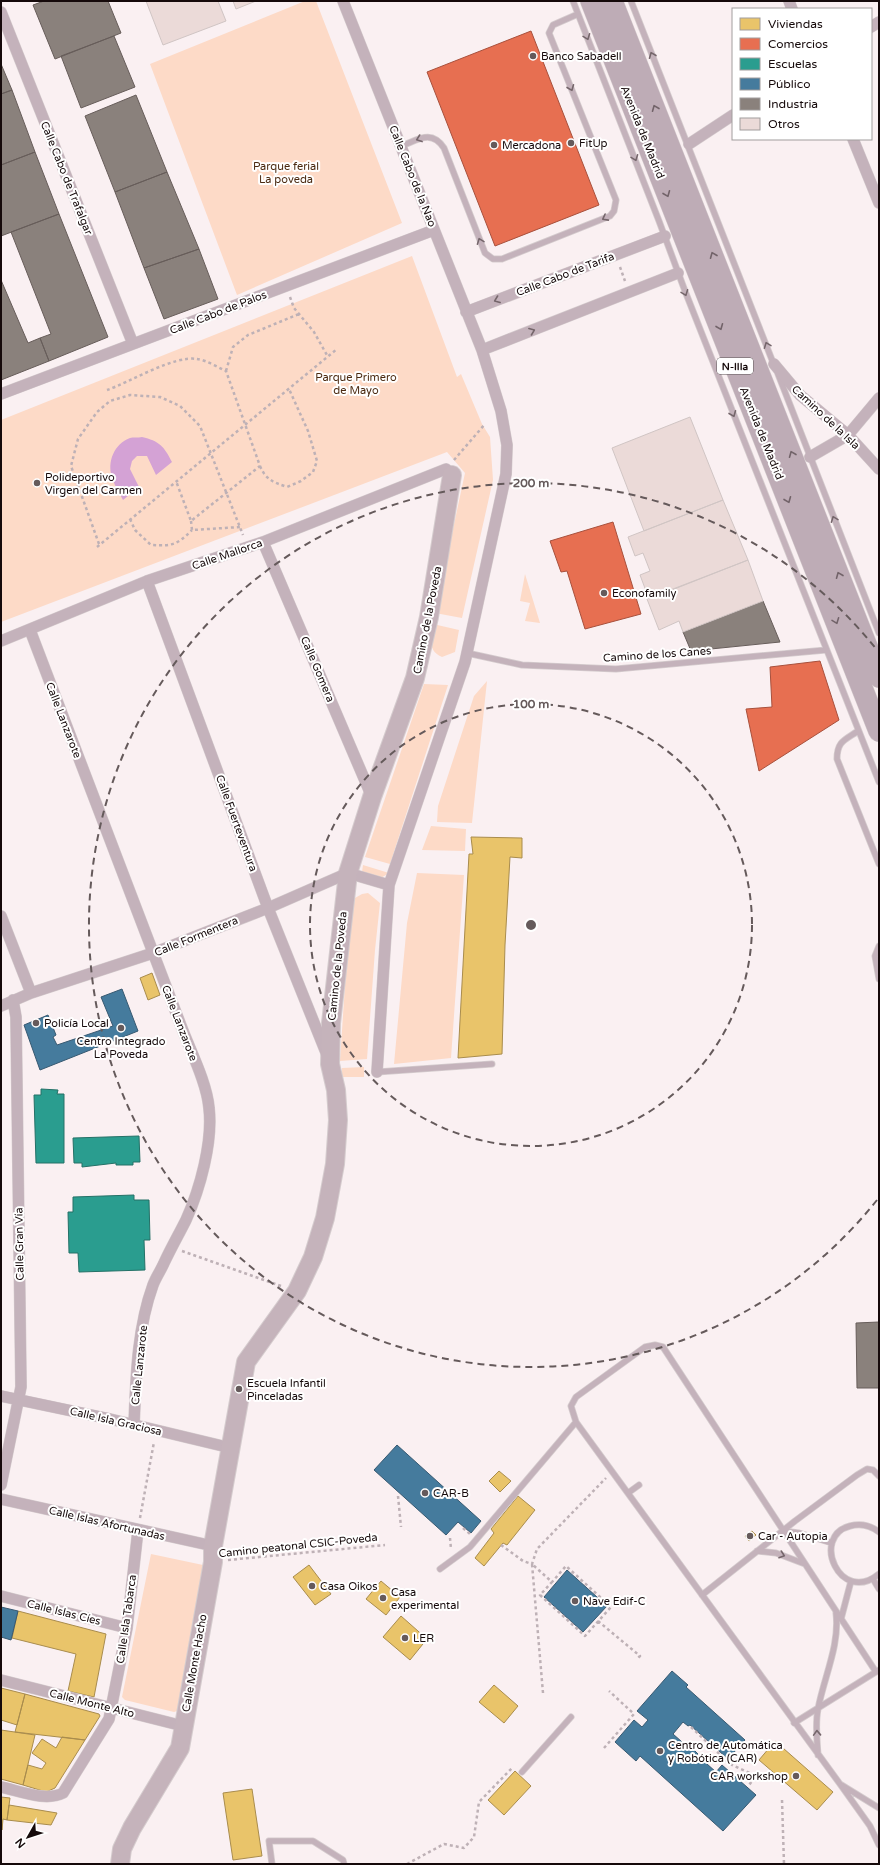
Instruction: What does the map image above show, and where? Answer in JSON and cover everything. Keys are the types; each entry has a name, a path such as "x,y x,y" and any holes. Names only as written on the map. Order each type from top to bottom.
{"highway":[{"name":"Avenida de Madrid","path":"612,1 879,676"},
{"name":"Avenida de Madrid","path":"584,7 879,731"}],"main road":[{"name":"Camino de la Poveda","path":"231,1448 246,1362 297,1291 313,1257 325,1218 335,1164 338,1120 336,1090 330,1064 331,1023 348,873 372,796 415,678 429,617 449,472"},
{"name":"Calle Monte Hacho","path":"120,1864 122,1849 132,1828 180,1748 231,1448"}],"street":[{"name":"Calle Cabo de la Nao","path":"343,1 482,350"},
{"name":"Calle Cabo de Trafalgar","path":"1,12 133,344"},
{"path":"689,144 732,116"},
{"path":"853,140 879,203"},
{"name":"Calle Cabo de Palos","path":"1,394 434,230"},
{"name":"Calle Cabo de Tarifa","path":"466,312 665,236"},
{"path":"377,1072 389,885 465,662 506,474 508,445 501,411 482,350 678,273"},
{"name":"Camino de la Isla","path":"774,364 800,394 848,435 879,469"},
{"path":"810,457 848,435 879,398"},
{"name":"Calle Mallorca","path":"1,641 147,581 263,542 449,472"},
{"name":"Calle Gomera","path":"263,542 372,796"},
{"name":"Calle Fuerteventura","path":"147,581 268,908 330,1064"},
{"name":"Calle Lanzarote","path":"30,630 204,1086 209,1108 209,1131 203,1166 194,1198 186,1220 153,1284 143,1323 137,1363 134,1425"},
{"path":"348,873 389,885"},
{"name":"Calle Formentera","path":"1,1006 31,993 153,953 268,908 348,873"},
{"path":"2,920 31,993"},
{"name":"Calle Gran Vía","path":"1,1485 19,1400 21,1379 16,1017 13,1000"},
{"name":"Calle Isla Graciosa","path":"1,1396 231,1448"},
{"name":"Calle Islas Afortunadas","path":"1,1499 138,1530 213,1554"},
{"name":"Calle Isla Tabarca","path":"1,1787 56,1797 64,1793 109,1719 127,1628 138,1530"},
{"name":"Calle Islas Cíes","path":"1,1596 127,1628"},
{"name":"Calle Monte Alto","path":"1,1680 183,1726"}],"lane":[{"path":"573,1 584,7 678,273 879,782"},
{"path":"631,1 689,144 879,633"},
{"path":"401,146 428,136 441,143 485,253 493,259 502,259 610,216 614,211 616,200 549,32 553,25 584,7"},
{"name":"Camino de los Canes","path":"467,653 522,665 616,668 826,650"},
{"path":"858,731 842,742 837,749 837,759 879,864"},
{"path":"879,946 874,956 879,979"},
{"path":"377,1072 492,1064"},
{"path":"794,1723 878,1671 835,1610 663,1348 655,1345 645,1347 576,1397 572,1406 576,1422 613,1471 628,1493 702,1595 794,1723 818,1756 840,1784 870,1826 879,1845"},
{"path":"440,1569 470,1547 576,1422"},
{"path":"702,1595 857,1475 867,1470 873,1470 879,1476"},
{"path":"628,1493 639,1485"},
{"path":"879,1532 869,1526 858,1524 847,1527 838,1533 832,1543 831,1558 838,1572 851,1581 862,1582 873,1579 879,1574"},
{"path":"783,1531 799,1533 832,1543"},
{"path":"757,1551 776,1553 805,1564"},
{"path":"873,1579 879,1589"},
{"path":"842,1619 851,1581"},
{"path":"818,1756 816,1728 817,1710 838,1626 835,1610"},
{"path":"522,1772 571,1718"},
{"path":"840,1784 879,1808"},
{"path":"272,1864 269,1841 313,1841 343,1860 344,1864"}],"path":[{"path":"616,255 630,292"},
{"path":"286,286 294,308 314,332 328,356"},
{"path":"288,389 308,431 317,461 313,472 302,481 287,487 275,483 264,476 226,371 233,348 248,335 299,314"},
{"path":"248,547 212,452 200,426 180,406 160,397 130,395 110,401 97,412 78,440 71,466 98,546 176,481 212,452 245,425 337,349"},
{"path":"107,390 176,360 197,359 226,371"},
{"path":"449,472 486,424"},
{"path":"191,521 260,466"},
{"path":"176,481 191,521 192,530"},
{"path":"130,519 135,530 151,545 167,546 180,542 192,530 240,526"},
{"path":"171,1247 297,1291"},
{"path":"138,1530 156,1430"},
{"path":"543,1693 532,1564 537,1550 613,1471"},
{"path":"398,1496 401,1527"},
{"name":"Camino peatonal CSIC-Poveda","path":"213,1554 385,1545"},
{"path":"501,1545 523,1561 532,1564 552,1582"},
{"path":"566,1566 611,1607 585,1636 540,1595 552,1582 566,1566"},
{"path":"598,1621 640,1656 638,1658"},
{"path":"604,1748 634,1714 609,1691"},
{"path":"691,1727 730,1764 756,1776 749,1785"},
{"path":"407,1864 444,1844 464,1848 474,1837 479,1802 514,1766 522,1772"},
{"path":"782,1800 784,1864"}],"green space":[{"name":"Parque ferial La poveda","path":"305,1 316,1 402,223 237,295 150,64"},
{"name":"Parque Primero de Mayo","path":"412,256 457,377 461,374 482,424 490,437 493,480 462,618 435,613 465,473 447,452 1,622 1,420"},
{"path":"525,574 540,623 525,621 530,603 520,601"},
{"path":"433,624 459,630 455,652 442,657 434,651 431,644"},
{"path":"487,681 472,823 437,822 438,806 474,696"},
{"path":"424,684 448,685 390,864 365,857"},
{"path":"431,826 466,829 465,851 422,850"},
{"path":"363,865 389,873 381,878 362,872"},
{"path":"417,873 464,875 451,1058 394,1064 407,923"},
{"path":"368,893 380,903 367,1059 340,1061 348,940 355,898 362,894"},
{"path":"364,1067 364,1077 342,1077 342,1068"},
{"path":"151,1554 203,1565 177,1711 174,1712 125,1700 122,1697"}],"shaded area":[{"path":"142,437 157,442 172,462 156,475 147,456 137,456 132,461 130,469 139,487 123,500 112,477 110,465 111,460 116,449 124,441 131,438"}],"building: Viviendas":[{"path":"471,837 522,838 522,858 510,857 505,945 502,1054 458,1058 469,854 473,854"},
{"path":"152,973 160,995 148,1000 140,978"},
{"path":"499,1471 511,1481 500,1492 489,1481"},
{"path":"518,1496 535,1510 507,1545 503,1543 484,1566 475,1558 494,1533 491,1529"},
{"name":"Car - Autopia","path":"752,1531 756,1535 749,1541 745,1536"},
{"name":"Casa Oikos","path":"309,1565 331,1594 315,1605 293,1577"},
{"name":"Casa experimental","path":"381,1581 400,1597 386,1615 366,1599"},
{"path":"18,1611 106,1634 94,1697 68,1691 76,1654 12,1638"},
{"name":"LER","path":"401,1616 427,1639 410,1660 383,1637"},
{"path":"494,1685 518,1706 504,1723 479,1702"},
{"path":"1,1688 25,1694 17,1725 1,1720"},
{"path":"25,1694 99,1714 100,1716 85,1740 15,1732"},
{"path":"1,1730 35,1735 23,1785 1,1779"},
{"path":"62,1737 85,1740 55,1788 46,1792 23,1785 28,1765 42,1769 46,1763 32,1753 42,1739 56,1748"},
{"name":"CAR workshop","path":"775,1741 833,1792 817,1810 759,1760"},
{"path":"515,1771 531,1786 504,1815 488,1800"},
{"path":"252,1789 262,1856 233,1860 223,1793"},
{"path":"1,1797 10,1798 7,1820 3,1819 2,1830"},
{"path":"9,1805 57,1813 51,1825 7,1820"}],"building: Comercios":[{"path":"531,31 599,205 495,246 427,72"},
{"name":"Econofamily","path":"613,522 641,614 585,629 567,571 561,572 550,541"},
{"path":"820,661 839,720 759,771 746,709 772,707 770,667"}],"building: Escuelas":[{"path":"41,1089 58,1090 57,1094 64,1094 64,1163 36,1163 34,1095 41,1095"},
{"path":"139,1136 140,1162 133,1162 133,1165 116,1165 116,1163 82,1167 82,1163 74,1163 73,1138"},
{"path":"134,1195 134,1200 149,1200 150,1240 144,1240 145,1270 79,1272 78,1253 69,1253 68,1212 73,1212 73,1197"}],"building: Público":[{"name":"Centro Integrado La Poveda","path":"122,989 138,1031 40,1070 24,1025 48,1015 56,1035 53,1037 57,1045 113,1026 101,997"},
{"name":"CAR-B","path":"397,1445 481,1521 471,1533 458,1522 446,1535 374,1470"},
{"name":"Nave Edif-C","path":"567,1570 607,1606 583,1632 544,1597"},
{"path":"1,1607 18,1611 11,1640 1,1637"},
{"name":"Centro de Automática y Robótica (CAR)","path":"672,1671 688,1685 686,1687 745,1740 728,1759 690,1725 688,1726 683,1722 673,1734 690,1749 691,1747 698,1754 697,1755 716,1772 722,1765 756,1795 723,1831 640,1756 636,1761 615,1742 634,1720 642,1727 648,1720 637,1711"}],"building: Industria":[{"path":"44,1 108,1 121,33 55,59 33,5"},
{"path":"114,36 135,87 81,108 61,56"},
{"path":"1,64 12,90 1,94"},
{"path":"12,90 35,152 1,165 1,94"},
{"path":"136,95 167,172 115,192 85,116"},
{"path":"35,152 59,214 1,236 1,165"},
{"path":"167,172 199,249 144,268 115,192"},
{"path":"59,214 108,337 49,361 40,338 51,334 11,232"},
{"path":"199,249 218,299 164,319 144,268"},
{"path":"1,280 28,343 40,338 49,361 1,380"},
{"path":"763,601 780,642 691,651 683,632"},
{"path":"879,1322 879,1388 857,1388 856,1323"}],"building: Otros":[{"path":"146,1 218,1 226,21 163,45"},
{"path":"233,1 256,1 236,9"},
{"path":"690,417 723,500 644,531 612,448"},
{"path":"723,500 748,560 649,599 640,575 650,571 643,553 635,556 628,537"},
{"path":"748,560 763,601 683,632 679,621 659,630 647,599"}],"place":[{"name":"Banco Sabadell","path":"533,56"},
{"name":"FitUp","path":"571,143"},
{"name":"Mercadona","path":"494,145"},
{"name":"Polideportivo Virgen del Carmen","path":"37,483"},
{"name":"Econofamily","path":"604,593"},
{"name":"Policía Local","path":"36,1023"},
{"name":"Centro Integrado La Poveda","path":"121,1028"},
{"name":"Escuela Infantil Pinceladas","path":"239,1389"},
{"name":"CAR-B","path":"425,1493"},
{"name":"Car - Autopia","path":"750,1536"},
{"name":"Casa Oikos","path":"312,1586"},
{"name":"Casa experimental","path":"383,1598"},
{"name":"Nave Edif-C","path":"575,1601"},
{"name":"LER","path":"405,1638"},
{"name":"Centro de Automática y Robótica (CAR)","path":"660,1751"},
{"name":"CAR workshop","path":"796,1776"}]}
